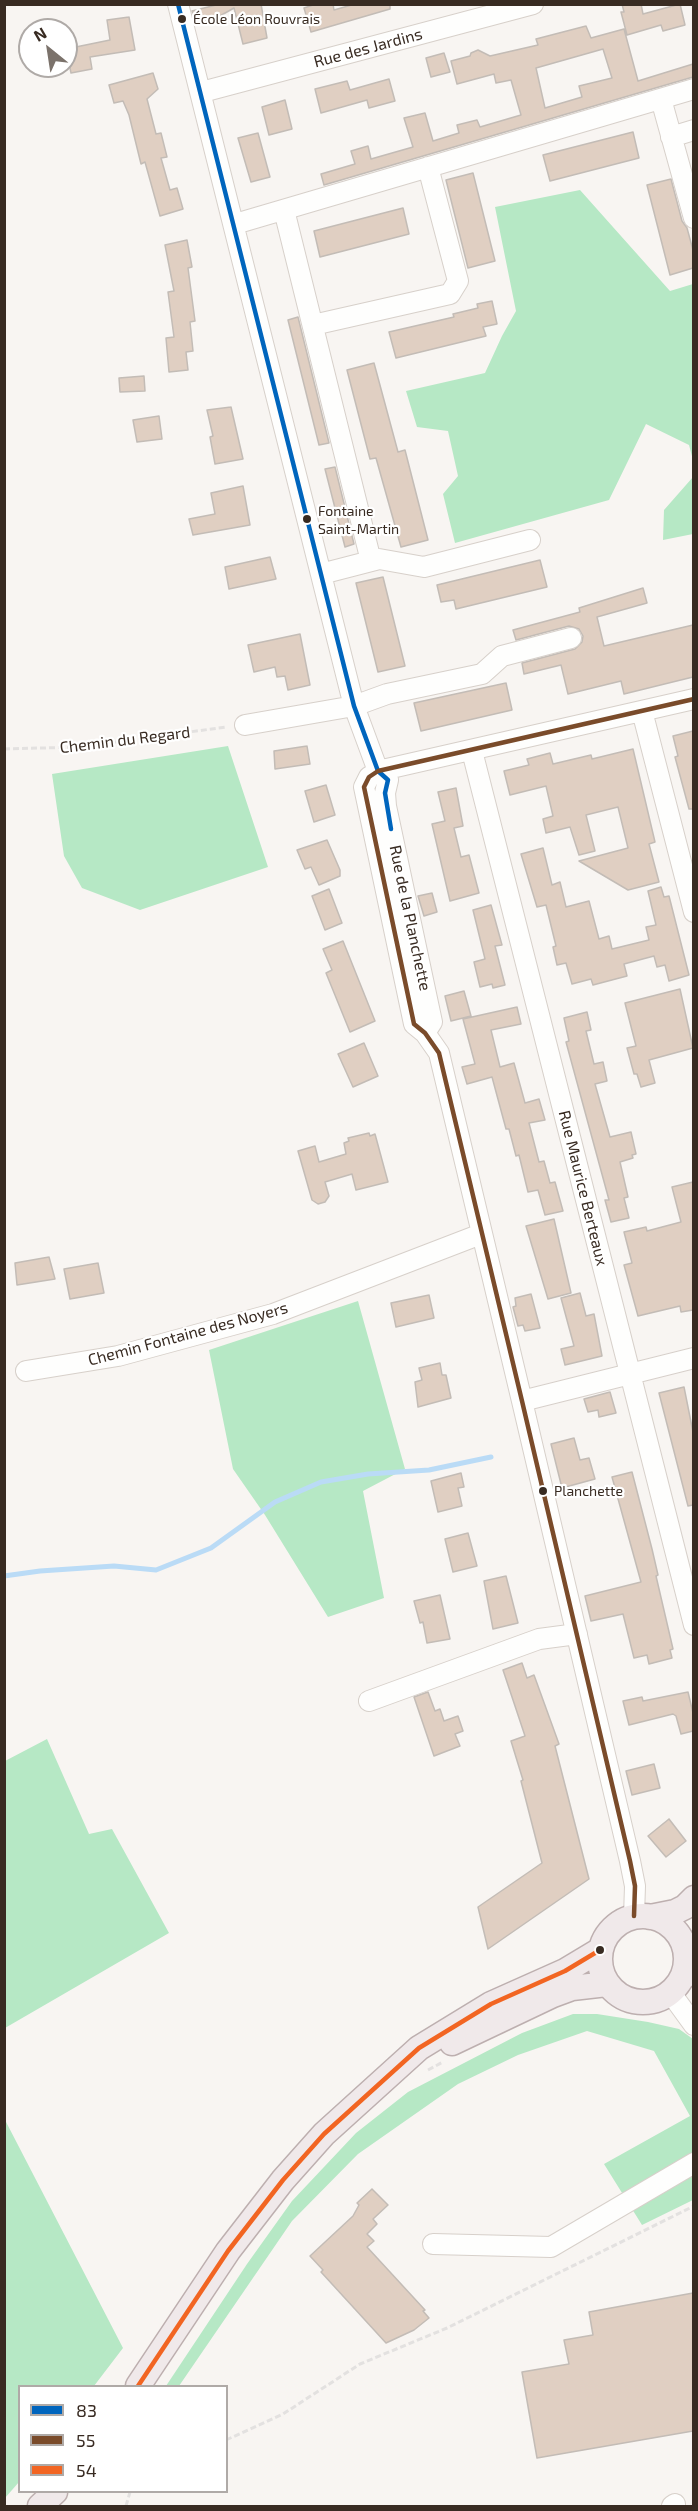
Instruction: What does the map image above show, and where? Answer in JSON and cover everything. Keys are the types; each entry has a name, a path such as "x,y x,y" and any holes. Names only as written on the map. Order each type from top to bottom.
{"main road":[{"path":"642,1916 670,1926 679,1935 689,1960 678,1983 670,1992 649,2001 638,2001 616,1993 608,1984 600,1962 600,1950 608,1933 615,1926 642,1916 675,1912 693,1898"},
{"path":"139,2385 228,2251 283,2180 324,2133 419,2048 482,2009 523,1988 565,1971 600,1950"},
{"path":"379,2083 457,2041 553,1995 572,1988 608,1984"},
{"path":"40,2506 54,2493"}],"street":[{"path":"178,4 202,92 354,706 378,771 693,699"},
{"name":"Rue des Jardins","path":"202,92 534,4"},
{"path":"235,224 693,89"},
{"path":"661,99 693,218"},
{"path":"671,136 693,130"},
{"path":"313,325 450,294 458,281 429,167"},
{"path":"284,210 371,561"},
{"path":"321,574 379,559 424,567 530,540"},
{"path":"245,725 354,706 387,694 482,674 502,656 572,638"},
{"path":"642,711 693,912"},
{"name":"Rue Maurice Berteaux","path":"472,751 693,1625"},
{"name":"Rue de la Planchette","path":"378,771 369,777 364,787 414,1023 425,1033 439,1053 642,1916"},
{"name":"Chemin Fontaine des Noyers","path":"26,1371 118,1356 273,1314 481,1234"},
{"path":"522,1401 693,1358"},
{"path":"369,1701 539,1639 577,1634"},
{"path":"670,1992 693,2025"},
{"path":"433,2244 551,2247 693,2163"}],"path":[{"name":"Chemin du Regard","path":"4,749 79,747 245,725"},
{"path":"420,2075 449,2059"},
{"path":"228,2439 283,2414 360,2364 447,2328 693,2206"}],"green space":[{"path":"580,190 670,291 693,284 693,460 689,445 646,424 609,500 455,543 443,494 458,476 448,431 417,427 406,391 485,373 516,311 495,207"},
{"path":"693,477 693,534 663,540 664,510"},
{"path":"228,746 268,867 140,910 82,888 64,856 52,774"},
{"path":"358,1301 405,1469 363,1491 384,1598 328,1617 265,1515 233,1469 209,1350"},
{"path":"47,1739 89,1834 112,1829 169,1933 5,2028 5,1761"},
{"path":"573,2014 597,2014 679,2029 693,2039 693,2200 642,2225 604,2164 690,2116 654,2051 587,2031 518,2055 458,2084 358,2154 292,2221 180,2385 167,2385 292,2201 356,2133 408,2092 522,2033"},
{"path":"4,2118 123,2348 95,2385 18,2385 18,2483 5,2498"}],"building":[{"path":"220,4 261,4 267,38 243,44 234,8 211,21 195,21 192,11"},
{"path":"316,4 333,4 334,10 355,4 390,4 390,9 311,32 304,8"},
{"path":"622,4 641,4 643,14 680,4 685,25 663,31 661,25 627,35 621,12 624,12"},
{"path":"129,17 135,50 90,57 92,69 78,72 78,47 110,40 107,20"},
{"path":"586,26 591,38 624,29 638,81 693,64 693,77 324,185 321,174 355,164 351,151 368,146 371,159 413,147 404,118 425,113 433,141 459,133 457,125 477,120 480,127 521,115 511,80 496,83 494,74 457,84 451,61 470,56 478,50 490,56 538,45 536,39","holes":["603,49 612,78 579,86 582,97 545,108 536,68"]},
{"path":"444,53 450,72 431,77 426,58"},
{"path":"153,73 158,89 147,99 156,134 161,133 167,157 161,158 170,190 177,188 183,209 160,216 145,162 141,164 129,115 123,101 114,103 109,85"},
{"path":"389,79 395,101 369,108 367,100 321,113 315,89 347,81 350,90"},
{"path":"285,100 292,129 269,135 262,107"},
{"path":"633,132 639,158 550,181 543,155"},
{"path":"258,133 270,177 251,182 238,138"},
{"path":"473,173 495,261 468,268 446,180"},
{"path":"671,179 682,221 687,228 693,250 693,268 670,275 647,185"},
{"path":"403,208 409,234 320,257 314,231"},
{"path":"187,240 192,267 188,268 195,321 190,322 193,351 186,352 188,370 169,372 166,338 174,337 168,292 174,291 165,245"},
{"path":"492,301 497,324 483,327 486,336 396,358 389,332 454,317 453,314 478,308 477,304"},
{"path":"298,317 329,443 319,445 288,320"},
{"path":"374,363 398,452 405,450 428,540 401,547 376,458 370,459 347,370"},
{"path":"144,376 145,391 120,392 119,378"},
{"path":"231,407 243,459 215,464 210,437 213,436 207,410"},
{"path":"159,416 162,439 137,442 133,420"},
{"path":"335,467 354,544 345,547 325,469"},
{"path":"243,486 250,525 193,535 189,519 215,514 211,493"},
{"path":"270,557 276,579 229,589 225,567"},
{"path":"540,560 547,587 456,609 454,600 441,602 437,585"},
{"path":"383,577 405,666 378,672 356,583"},
{"path":"643,588 647,603 597,617 604,646 693,625 693,677 624,694 621,681 568,694 561,665 524,674 522,663 575,649 582,642 583,636 579,629 569,626 516,640 513,630 580,612 579,608"},
{"path":"300,634 310,685 288,690 285,676 277,677 275,667 254,672 248,645"},
{"path":"506,683 512,710 421,731 414,703"},
{"path":"693,731 693,809 689,809 675,757 678,756 673,736"},
{"path":"307,746 310,764 275,769 274,751"},
{"path":"633,749 655,842 649,844 659,882 628,890 579,861 628,848 618,807 586,815 595,851 579,855 570,827 546,833 543,819 553,816 546,786 510,795 504,771 529,765 527,759 550,753 553,764 591,755 592,759"},
{"path":"326,785 335,815 314,822 305,791"},
{"path":"456,788 463,826 454,828 461,857 469,855 479,893 450,901 432,824 445,821 438,792"},
{"path":"327,840 340,870 340,876 319,885 311,867 305,869 297,850"},
{"path":"543,848 552,885 560,882 566,907 589,901 599,939 609,936 612,949 649,940 646,927 656,925 648,891 661,887 664,897 669,896 689,975 669,981 665,965 657,967 654,956 624,964 627,976 593,985 591,979 572,984 566,963 557,965 553,947 556,946 546,905 537,907 521,854"},
{"path":"329,889 342,923 325,930 312,896"},
{"path":"432,893 437,912 424,916 418,896"},
{"path":"491,905 502,945 495,946 505,985 493,988 492,984 480,987 474,962 485,959 473,910"},
{"path":"343,941 375,1021 350,1032 326,973 332,970 323,949"},
{"path":"680,989 693,1048 649,1060 655,1083 641,1087 637,1074 634,1074 627,1048 636,1046 625,1003"},
{"path":"464,991 471,1016 451,1021 445,996"},
{"path":"517,1007 521,1024 491,1030 500,1067 514,1063 525,1103 539,1099 545,1120 529,1123 539,1162 544,1161 550,1183 555,1182 563,1211 545,1215 538,1190 528,1192 519,1155 516,1156 509,1129 506,1129 492,1077 467,1084 462,1067 475,1064 463,1019"},
{"path":"587,1012 591,1030 586,1031 594,1064 603,1062 607,1081 595,1084 610,1137 631,1132 636,1154 632,1155 633,1158 620,1162 628,1197 624,1198 629,1218 611,1222 605,1200 609,1200 566,1042 569,1041 564,1018"},
{"path":"364,1043 378,1076 353,1087 338,1054"},
{"path":"369,1133 370,1136 375,1134 388,1182 356,1190 352,1174 325,1182 329,1196 325,1202 318,1204 312,1200 298,1151 315,1146 319,1162 346,1154 344,1143 349,1141 348,1138"},
{"path":"693,1182 693,1310 681,1312 680,1306 638,1316 624,1265 632,1263 624,1232 646,1227 647,1231 681,1222 672,1187"},
{"path":"554,1219 571,1293 548,1299 526,1226"},
{"path":"49,1257 55,1279 17,1285 15,1263"},
{"path":"98,1263 104,1293 70,1299 64,1269"},
{"path":"580,1293 586,1316 594,1314 602,1356 565,1365 561,1349 574,1346 561,1298"},
{"path":"531,1294 540,1328 525,1331 523,1325 518,1326 513,1307 516,1306 515,1298"},
{"path":"429,1295 434,1318 396,1327 391,1303"},
{"path":"440,1363 442,1375 446,1375 451,1398 418,1407 415,1382 422,1380 419,1368"},
{"path":"684,1387 693,1432 693,1505 688,1506 659,1393"},
{"path":"610,1392 616,1413 599,1417 598,1410 588,1412 584,1399"},
{"path":"574,1438 580,1460 589,1458 595,1479 562,1488 551,1444"},
{"path":"632,1472 652,1549 673,1649 670,1650 672,1658 649,1664 647,1655 634,1658 623,1614 591,1621 585,1596 641,1582 612,1477"},
{"path":"461,1473 464,1487 458,1488 462,1506 438,1512 431,1481"},
{"path":"468,1533 477,1566 453,1572 445,1539"},
{"path":"506,1576 518,1623 493,1629 484,1581"},
{"path":"440,1595 450,1639 427,1643 423,1622 420,1623 414,1601"},
{"path":"522,1663 527,1678 534,1675 559,1744 555,1746 589,1879 488,1949 478,1907 542,1863 521,1781 523,1780 511,1741 525,1736 503,1670"},
{"path":"428,1692 435,1711 440,1709 444,1721 458,1716 463,1731 455,1734 460,1746 434,1756 414,1697"},
{"path":"688,1692 693,1713 693,1731 681,1734 676,1716 673,1714 629,1725 623,1701 642,1697 643,1701"},
{"path":"654,1764 660,1788 632,1795 626,1771"},
{"path":"669,1819 686,1841 666,1857 648,1836"},
{"path":"372,2189 388,2205 373,2219 377,2224 367,2234 374,2241 367,2247 425,2310 423,2311 429,2318 414,2330 386,2343 321,2272 323,2270 310,2256 353,2216 359,2205 357,2203"},
{"path":"693,2293 693,2431 537,2458 522,2372 569,2364 564,2340 593,2335 589,2312"}],"waterway":[{"path":"4,1576 114,1566 156,1570 211,1548 275,1502 321,1482 368,1474 429,1470 491,1457"}],"transit line":[{"name":"83","path":"178,4 354,706 378,771 388,780 385,793 391,829"},
{"name":"55","path":"634,1916 635,1886 630,1861 439,1053 425,1033 414,1024 364,787 369,777 378,771 694,699"},
{"name":"54","path":"139,2385 228,2251 283,2180 324,2134 419,2048 491,2004 565,1971 600,1950"}],"place":[{"name":"École Léon Rouvrais","path":"182,19"},
{"name":"Fontaine Saint-Martin","path":"307,519"},
{"name":"Planchette","path":"543,1491"}]}
